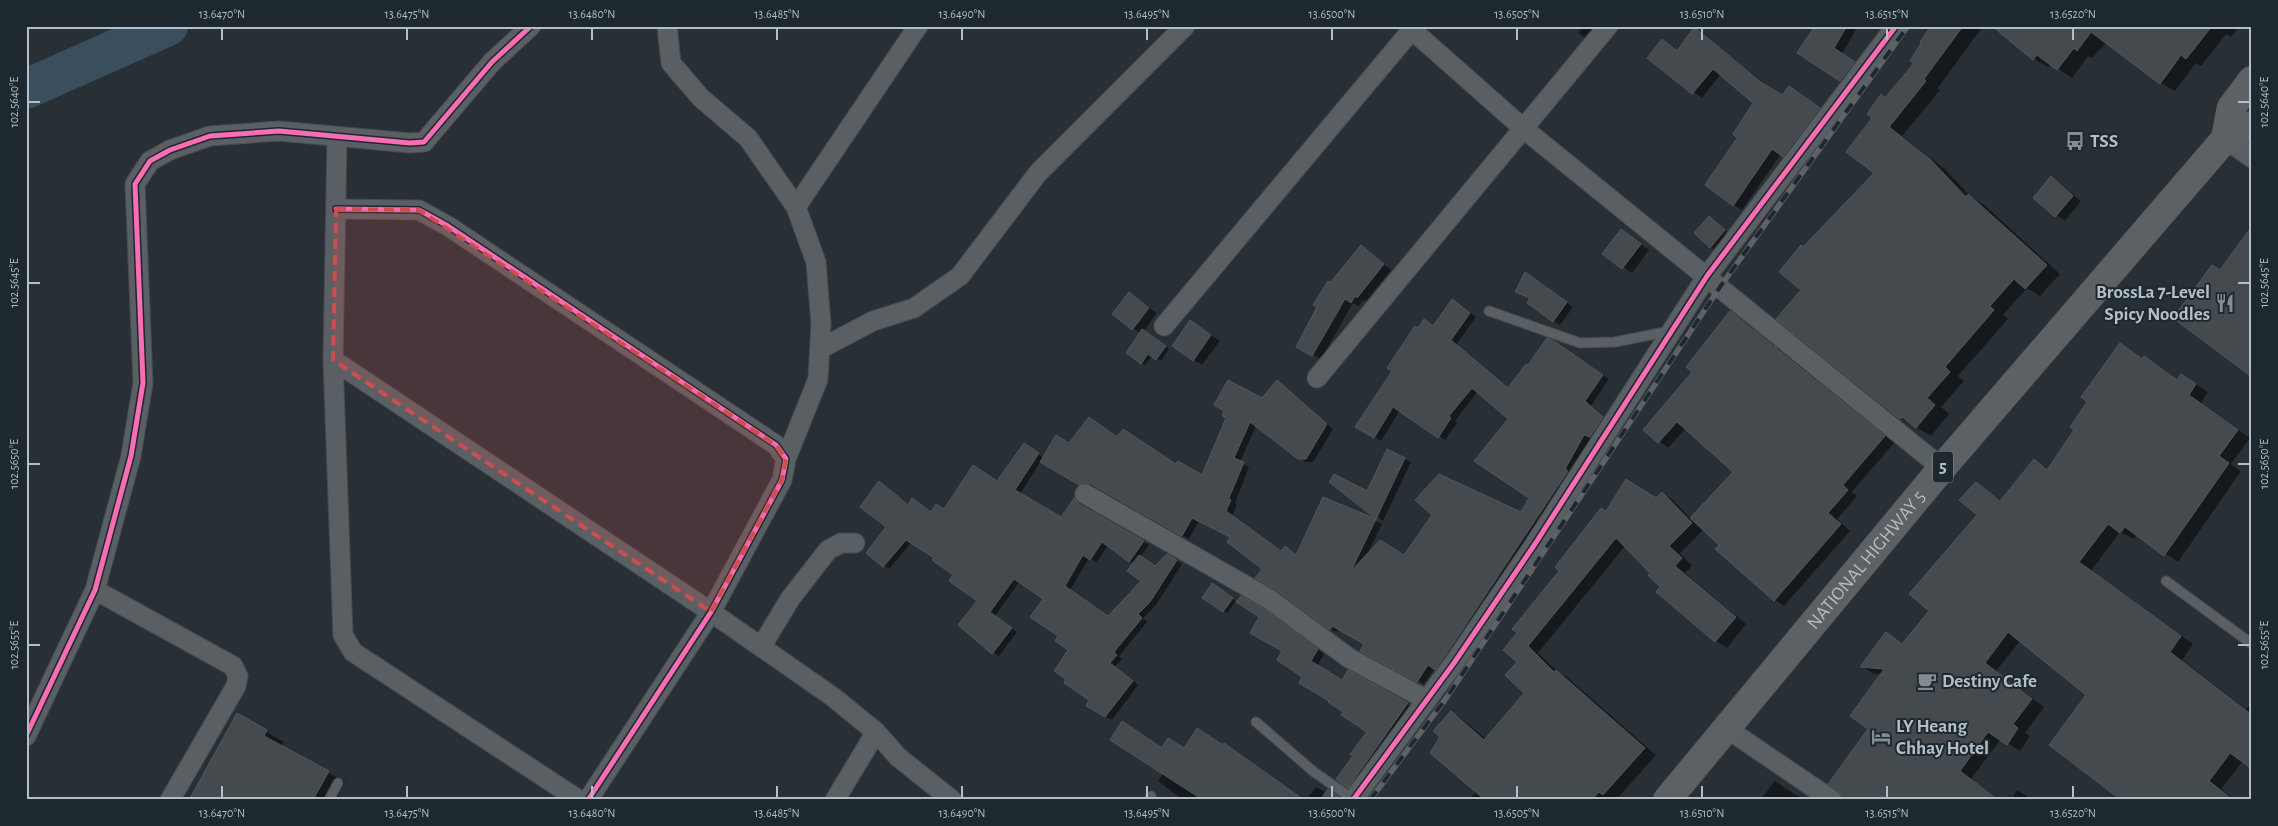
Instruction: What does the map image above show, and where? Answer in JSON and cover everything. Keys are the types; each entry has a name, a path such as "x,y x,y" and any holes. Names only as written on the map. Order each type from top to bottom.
{"highway":[{"name":"NATIONAL HIGHWAY 5","path":"2225,139 2231,108 2252,80"},
{"name":"NATIONAL HIGHWAY 5","path":"1667,800 1942,468 2225,139 2252,126"}],"street":[{"path":"26,736 94,590 131,456 143,383 135,184 150,160 170,150 210,136 278,130 337,137 424,142 492,62 531,26"},
{"path":"588,800 711,612 782,480 786,458 818,379 821,324 816,262 796,207 748,138 701,98 671,63 667,26"},
{"path":"796,207 918,26"},
{"path":"820,349 873,321 914,308 960,276 1038,172 1185,26"},
{"path":"1317,378 1608,26"},
{"path":"1353,799 1426,700 1535,544 1707,276 1896,26"},
{"path":"1164,326 1413,28 1524,129 1942,468"},
{"path":"337,137 333,360 343,635 353,652 579,800"},
{"path":"2225,139 2252,158"},
{"path":"336,209 419,210 448,226 776,445 786,458"},
{"path":"333,360 711,612 833,698 876,732 898,757 952,800"},
{"path":"1085,494 1269,599 1349,658 1426,700"},
{"path":"760,647 790,599 828,550 841,543 855,543"},
{"path":"94,590 233,666 238,676 236,686 170,800"},
{"path":"1726,728 1832,800"},
{"path":"836,800 876,732"}],"lane":[{"path":"1489,311 1580,343 1615,342 1670,331"},
{"path":"2166,581 2252,644"},
{"path":"1256,722 1314,772 1353,799"},
{"path":"329,800 338,783"}],"highlighted area":[{"path":"336,209 419,210 776,445 786,459 782,480 711,612 333,360"}],"building":[{"path":"1815,26 1847,26 1834,48 1855,62 1840,81 1797,53"},
{"path":"1931,26 1963,26 1924,79 1926,81 1889,127 1930,159 1966,197 1968,194 2047,265 2025,289 2014,279 1990,306 1994,310 1945,367 1950,372 1927,398 1935,405 1916,428 1902,417 1900,419 1776,319 1801,290 1779,272 1801,245 1803,247 1874,173 1846,152 1872,118 1867,114 1881,94 1885,98 1914,63 1910,61"},
{"path":"1992,26 2212,26 2186,59 2181,55 2160,84 2091,32 2077,51 2074,48 2057,70 2037,55 2033,60"},
{"path":"1694,27 1761,82 1782,95 1789,86 1820,108 1783,157 1772,149 1733,206 1705,185 1737,138 1733,134 1753,103 1713,69 1692,94 1647,58 1662,39 1677,51"},
{"path":"2051,176 2073,196 2055,217 2033,198"},
{"path":"1709,216 1725,230 1710,248 1694,233"},
{"path":"2252,226 2252,377 2173,318 2212,265 2220,270"},
{"path":"1621,229 1641,244 1622,269 1602,254"},
{"path":"1361,245 1384,264 1357,298 1355,296 1351,303 1345,299 1312,356 1296,347 1317,307 1313,305 1328,281 1330,283"},
{"path":"1525,272 1567,302 1553,322 1527,303 1530,298 1515,292"},
{"path":"1129,292 1149,308 1132,330 1112,314"},
{"path":"1452,299 1470,313 1451,340 1508,388 1526,364 1528,365 1547,338 1603,375 1585,401 1603,417 1590,437 1584,435 1565,469 1568,471 1445,656 1435,670 1428,665 1417,682 1360,651 1364,644 1332,626 1330,630 1276,590 1255,578 1262,569 1227,542 1230,537 1192,518 1182,536 1091,484 1084,483 1079,485 1040,462 1056,435 1069,443 1089,417 1117,437 1123,429 1176,464 1178,461 1202,475 1226,418 1222,416 1224,411 1214,405 1228,380 1262,398 1277,380 1327,424 1306,459 1298,459 1250,422 1234,458 1244,462 1229,498 1231,500 1226,511 1281,551 1285,546 1296,555 1323,497 1376,519 1351,571 1380,540 1404,555 1432,515 1415,500 1439,474 1521,512 1529,498 1474,461 1508,419 1472,388 1449,416 1451,418 1438,438 1393,407 1374,438 1355,427 1392,371 1387,368 1415,326 1418,328 1424,319 1433,326"},
{"path":"1730,311 1885,436 1843,485 1848,490 1828,513 1841,524 1774,601 1715,549 1719,545 1690,518 1733,472 1677,422 1658,443 1643,430 1692,372 1686,367"},
{"path":"1190,320 1211,335 1193,361 1172,346"},
{"path":"1142,329 1166,346 1156,360 1148,354 1141,364 1126,353"},
{"path":"2120,343 2142,359 2144,356 2177,380 2181,374 2196,384 2189,395 2238,430 2219,456 2229,463 2164,556 2125,527 2120,533 2108,524 2079,562 2181,636 2170,652 2252,715 2252,769 2230,753 2209,781 2233,800 2121,800 2049,745 2086,695 2008,632 1985,663 2032,699 2013,724 2018,728 2007,745 1988,732 1960,771 1998,800 1843,800 1839,791 1828,784 1868,729 1850,716 1884,669 1860,667 1886,632 1902,644 1929,611 1909,594 1977,515 1959,500 1976,482 2000,501 2034,459 2047,470 2074,430 2070,427 2087,402 2081,397"},
{"path":"1024,443 1039,453 1015,490 1061,517 1075,497 1079,504 1144,541 1129,562 1102,542 1090,560 1083,555 1065,586 1108,616 1141,581 1127,571 1139,555 1155,566 1167,554 1177,560 1150,602 1138,614 1142,618 1114,652 1117,655 1110,663 1133,681 1105,717 1086,706 1089,700 1064,683 1066,679 1054,671 1068,650 1055,641 1058,636 1030,617 1043,599 1014,579 990,612 1012,628 992,654 958,625 977,601 949,581 953,575 932,560 934,558 906,540 883,567 866,553 886,527 860,507 879,481 908,505 912,498 931,512 936,504 944,509 973,465 997,481"},
{"path":"1387,449 1405,458 1376,519 1329,482 1334,474 1367,491"},
{"path":"1626,479 1656,498 1662,492 1692,523 1669,546 1682,558 1675,566 1736,617 1715,642 1656,592 1660,587 1648,575 1650,573 1616,538 1528,646 1554,672 1556,670 1645,748 1603,795 1599,792 1592,800 1485,800 1430,753 1440,737 1433,731 1451,711 1484,740 1524,693 1505,675 1517,662 1503,650 1517,633 1512,629 1559,571 1555,567 1601,508 1606,511"},
{"path":"1212,583 1233,598 1223,612 1202,598"},
{"path":"1241,596 1263,608 1318,649 1311,661 1342,680 1348,670 1408,703 1348,788 1336,779 1353,756 1350,754 1367,732 1341,715 1343,712 1329,701 1299,683 1302,677 1277,660 1282,651 1250,633 1259,617 1236,602"},
{"path":"237,713 267,730 264,736 329,771 313,800 189,800"},
{"path":"1122,721 1162,748 1168,738 1184,748 1197,728 1223,745 1224,743 1304,800 1203,800 1110,740"},
{"path":"1328,789 1342,799 1342,800 1320,800"}],"waterway":[{"path":"26,89 168,26"}],"railway":[{"path":"1370,800 1447,697 1720,287 1908,26"}],"cycle path":[{"path":"26,736 95,590 131,456 143,383 135,184 150,161 170,150 210,136 279,131 410,143 424,142 492,62 531,26"},
{"path":"1353,800 1454,663 1535,544 1707,276 1896,26"},
{"path":"336,209 419,210 448,226 776,445 786,459 782,480 711,612 588,800"}],"place":[{"name":"TSS","path":"2075,141"},
{"name":"BrossLa 7-Level Spicy Noodles","path":"2225,303"},
{"name":"Destiny Cafe","path":"1927,681"},
{"name":"LY Heang Chhay Hotel","path":"1881,737"}]}
